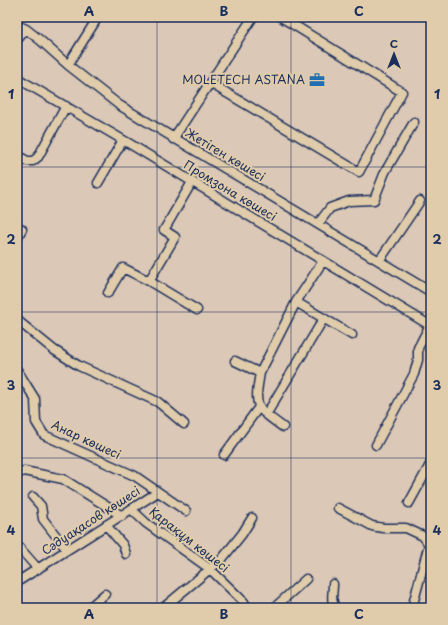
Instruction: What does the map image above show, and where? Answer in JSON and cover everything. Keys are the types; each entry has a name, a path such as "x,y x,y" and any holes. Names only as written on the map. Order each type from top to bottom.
{"street":[{"path":"68,65 98,17"},
{"path":"174,139 253,17"},
{"path":"210,83 359,172 402,92 281,17"},
{"name":"Жетіген көшесі","path":"17,25 26,29 68,65 119,105 431,292"},
{"path":"17,40 26,29"},
{"name":"Промзона көшесі","path":"17,78 123,140 430,326"},
{"path":"17,155 27,161 33,161 38,157 66,106"},
{"path":"318,224 330,208 349,201 374,200 385,172 414,122"},
{"path":"98,183 123,140"},
{"path":"149,281 175,237 164,230 192,182"},
{"path":"379,261 420,201"},
{"path":"17,226 22,229 17,238"},
{"path":"283,427 266,415 256,401 260,373 296,302 323,261"},
{"path":"108,293 123,268 149,281 196,310"},
{"path":"296,302 352,335"},
{"path":"266,415 324,318"},
{"path":"17,320 54,350 78,366 158,402 184,424"},
{"path":"376,445 414,374 418,360 418,348 430,326"},
{"path":"235,361 260,373"},
{"name":"Анар көшесі","path":"17,370 35,399 36,422 44,435 135,476 186,511"},
{"path":"224,455 259,407"},
{"path":"409,503 431,463"},
{"path":"17,474 24,472 35,473 63,479 122,516"},
{"name":"Сәдуақасов көшесі","path":"17,582 158,492"},
{"path":"33,497 41,506 43,520 67,550"},
{"path":"338,508 372,526 383,528 406,528 423,536 427,540 429,544 412,608"},
{"name":"Қарақұм көшесі","path":"131,509 146,523 210,569 244,602 247,608"},
{"path":"164,608 222,559 242,534 252,518"},
{"path":"106,525 123,545 126,554"},
{"path":"17,545 38,569"},
{"path":"274,608 306,579"},
{"path":"333,584 332,600 333,605 336,608"},
{"path":"89,608 105,594"}],"place":[{"name":"MOLETECH ASTANA","path":"317,80"}]}
